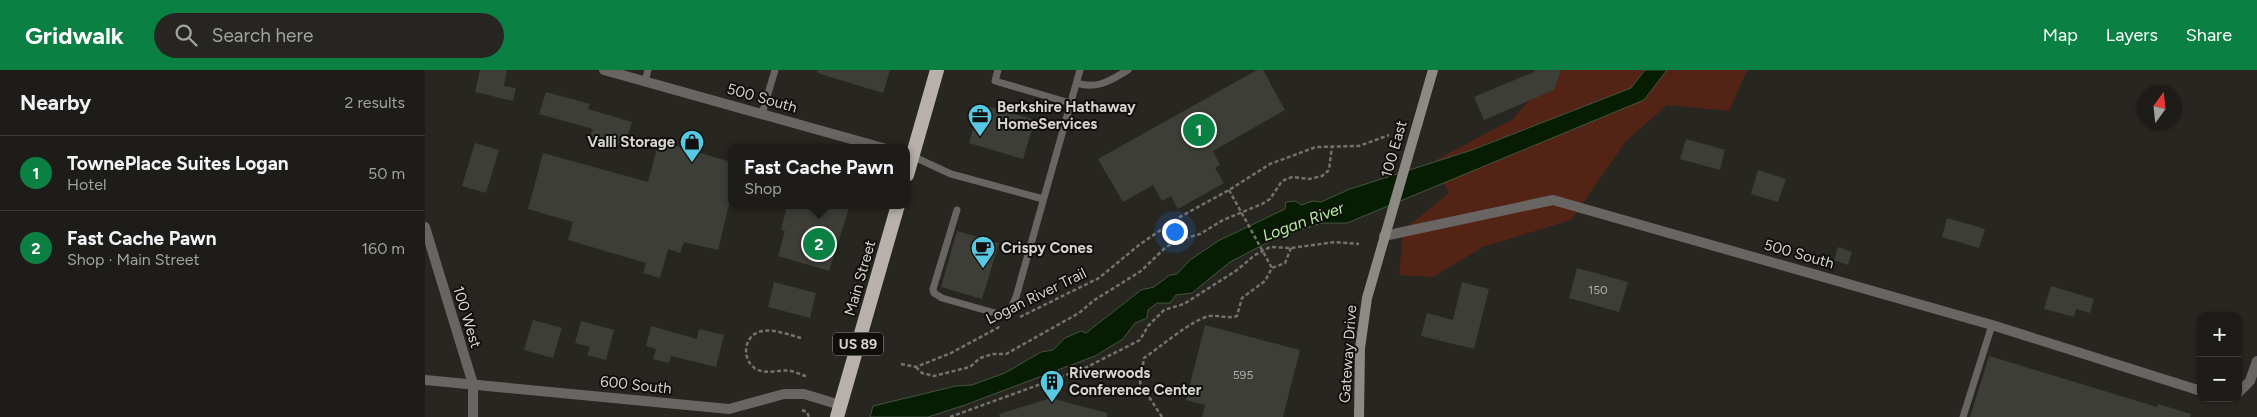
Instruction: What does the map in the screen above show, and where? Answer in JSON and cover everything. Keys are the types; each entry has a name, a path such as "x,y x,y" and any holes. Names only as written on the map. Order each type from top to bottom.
{"highway":[{"path":"910,152 937,70"},
{"name":"Main Street","path":"839,411 896,209"}],"main road":[{"name":"100 East","path":"1384,236 1433,70"},
{"name":"Gateway Drive","path":"1359,417 1361,340 1367,298 1384,236"}],"street":[{"name":"500 South","path":"604,70 869,144"},
{"name":"500 South","path":"1384,236 1553,200 1992,324 2197,390"},
{"name":"100 West","path":"425,227 473,384 473,417"},
{"path":"2242,389 2250,381 2257,361"},
{"name":"600 South","path":"425,380 729,409 784,394 804,394 839,411"}],"lane":[{"path":"645,81 648,70"},
{"path":"762,114 775,70"},
{"path":"998,70 995,81 1070,103"},
{"path":"957,210 933,289 934,293 942,298 1002,315 1009,313 1016,297 1081,70"},
{"path":"1077,83 1088,87 1103,84 1128,70"},
{"path":"910,155 951,174 1043,199"},
{"path":"1963,417 1992,324"}],"path":[{"name":"Logan River Trail","path":"1012,320 1099,278 1139,245 1177,218 1229,190 1270,164 1316,147 1359,146 1389,134"},
{"path":"901,364 916,367 922,373 934,376 970,367 980,358 993,354 1006,354 1079,313 1093,301 1141,271 1167,247 1179,240 1195,236 1250,207 1262,204 1270,199 1282,181 1292,177 1309,179 1322,176 1329,170 1332,146"},
{"path":"1229,190 1273,268"},
{"path":"950,417 1085,368 1140,340 1148,326 1164,310 1184,304 1269,247 1291,248 1335,242 1359,244"},
{"path":"1162,417 1140,383 1145,358 1191,325 1209,316 1229,319 1237,316 1242,298 1265,281 1273,268 1285,263 1291,248"},
{"name":"Logan River Trail","path":"916,367 951,354 1003,324"},
{"path":"801,338 759,331 749,340 746,352 751,364 762,371 790,371 806,376"},
{"path":"802,410 807,412 809,417"}],"shaded area":[{"path":"1554,70 1747,70 1729,111 1667,105 1626,141 1571,220 1483,247 1433,277 1399,275 1403,230 1449,193 1434,161 1513,119"}],"water":[{"name":"Logan River","path":"1645,70 1667,70 1644,100 1347,223 1321,223 1276,238 1230,262 1192,293 1176,295 1170,303 1157,303 1148,310 1147,318 1135,323 1123,339 1095,356 928,417 870,417 873,406 956,386 972,385 1005,373 1041,352 1053,350 1065,338 1081,331 1086,333 1141,290 1154,287 1170,275 1177,274 1190,260 1218,241 1285,209 1286,202 1295,201 1301,205 1313,201 1321,202 1350,189 1472,150 1631,88"}],"building":[{"path":"480,70 507,70 504,86 516,88 513,101 475,92"},
{"path":"818,70 890,70 883,93 817,73"},
{"path":"1257,70 1263,70 1285,110 1213,151 1220,165 1215,168 1224,183 1178,209 1171,196 1162,201 1153,185 1123,202 1098,159"},
{"path":"1535,70 1561,70 1554,90 1484,120 1474,97"},
{"path":"546,92 590,104 588,109 632,122 624,147 590,137 593,129 539,114"},
{"path":"980,104 1035,120 1023,159 969,143"},
{"path":"1686,139 1725,150 1720,170 1680,159"},
{"path":"659,141 728,161 728,208 718,250 684,242 680,253 668,249 660,278 643,273 646,263 568,240 573,222 528,209 543,153 648,182"},
{"path":"475,143 499,150 486,193 462,186"},
{"path":"1758,170 1786,179 1778,202 1751,194"},
{"path":"786,209 849,209 829,271 778,256 785,231 781,230"},
{"path":"1947,218 1985,229 1979,248 1942,237"},
{"path":"957,231 999,243 982,299 941,287"},
{"path":"1838,247 1852,252 1848,265 1834,260"},
{"path":"1577,268 1628,282 1619,312 1569,298"},
{"path":"774,282 816,293 810,318 768,307"},
{"path":"1462,282 1489,289 1474,349 1421,336 1427,313 1453,320"},
{"path":"2051,286 2094,299 2090,313 2076,309 2074,317 2044,309"},
{"path":"533,320 562,328 553,358 524,350"},
{"path":"581,321 614,330 606,360 587,355 590,347 575,343"},
{"path":"1205,325 1300,350 1283,417 1202,417 1205,405 1186,400"},
{"path":"651,326 697,339 699,329 724,335 716,367 671,356 669,363 653,359 656,349 646,346"},
{"path":"1989,356 2157,407 2158,404 2191,414 2190,417 1970,417"},
{"name":"Riverwoods Conference Center","path":"1051,398 1107,413 1107,417 1000,417 999,414"}],"place":[{"name":"TownePlace Suites Logan","path":"1199,130"},
{"name":"Berkshire Hathaway HomeServices","path":"980,137"},
{"name":"Valli Storage","path":"692,163"},
{"name":"Fast Cache Pawn","path":"819,244"},
{"name":"Crispy Cones","path":"983,269"},
{"name":"Riverwoods Conference Center","path":"1052,403"}]}
